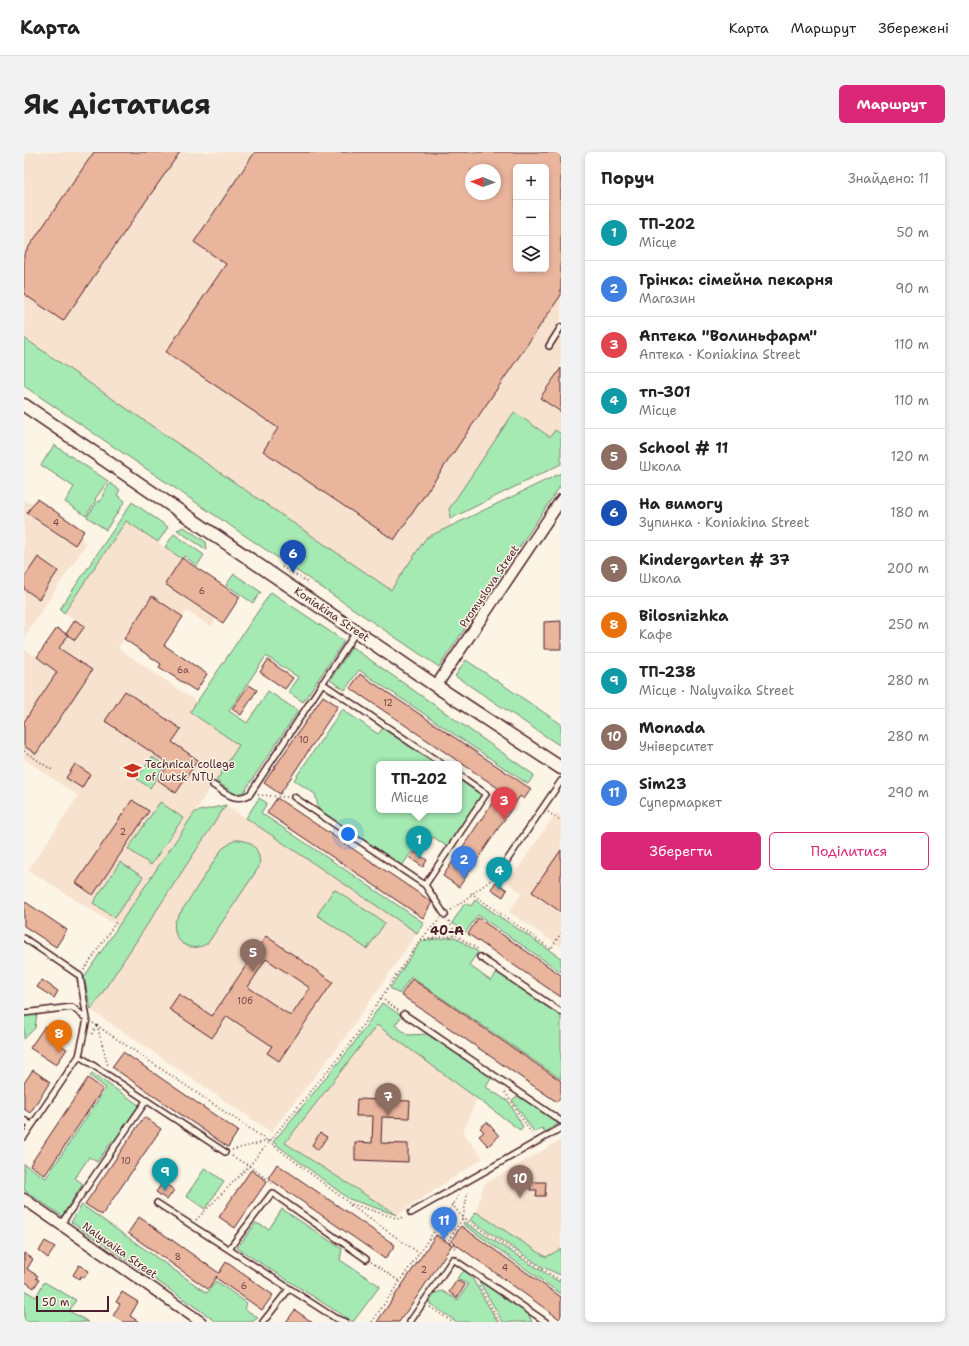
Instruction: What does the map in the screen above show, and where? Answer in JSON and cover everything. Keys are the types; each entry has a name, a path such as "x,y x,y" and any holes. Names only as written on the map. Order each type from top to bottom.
{"street":[{"name":"Koniakina Street","path":"24,405 436,686 561,768"},
{"name":"Promyslova Street","path":"436,686 561,500"},
{"name":"Nalyvaika Street","path":"24,1199 201,1322"}],"lane":[{"path":"549,346 561,327"},
{"path":"213,785 235,798 243,798 250,794 356,631"},
{"path":"322,683 438,761"},
{"path":"425,885 486,794 462,777"},
{"path":"497,875 561,781"},
{"path":"294,797 425,885 445,915"},
{"path":"24,938 80,976 87,1019 79,1056 24,1137"},
{"path":"480,956 561,1012"},
{"path":"24,1013 72,1007 87,1019"},
{"path":"404,1014 561,1121"},
{"path":"79,1056 225,1152"},
{"path":"61,1224 146,1101"},
{"path":"24,1120 31,1125"},
{"path":"411,1212 561,1128"},
{"path":"229,1249 272,1193 366,1258"},
{"path":"157,1203 192,1224 289,1289 335,1318 345,1322"},
{"path":"410,1322 453,1259 546,1322"},
{"path":"263,1322 289,1289"}],"path":[{"path":"24,751 52,770"},
{"path":"250,794 294,797"},
{"path":"543,808 561,821"},
{"path":"192,1224 249,1166 268,1141 350,1044 420,940 445,915 497,875"},
{"path":"472,893 551,949 561,933"},
{"path":"445,915 456,935 480,951 480,956"},
{"path":"80,976 116,922"},
{"path":"420,940 456,935"},
{"path":"380,998 404,1014"},
{"path":"87,1019 268,1141 349,1204 419,1253"},
{"path":"97,1026 112,1079"},
{"path":"494,1075 536,1141"},
{"path":"225,1152 268,1141"},
{"path":"225,1152 249,1166 271,1182 272,1193"},
{"path":"372,1322 469,1180"},
{"path":"453,1259 455,1246 448,1241 463,1218 469,1180"},
{"path":"349,1204 399,1219 411,1212"},
{"path":"452,1204 463,1218 561,1281"},
{"path":"437,1227 451,1236"},
{"path":"366,1258 400,1281"},
{"path":"470,1271 500,1322"},
{"path":"423,1303 453,1322"}],"shaded area":[{"path":"24,152 561,152 561,434 555,430 550,438 513,413 448,514 452,526 426,538 391,590 24,338"},
{"path":"37,499 72,523 74,522 78,525 77,527 84,531 80,538 87,543 24,637 24,500 29,503 31,501 34,503"},
{"name":"Technical college of Lutsk NTU","path":"126,521 182,559 165,584 216,619 211,627 187,611 183,617 152,596 118,648 197,702 190,713 239,745 118,927 28,870 78,796 24,759 24,649 37,657 57,628 66,634 75,620 64,613"},
{"path":"226,805 417,933 344,1039 271,1132 91,1010"},
{"path":"556,813 561,816 561,947 509,912 522,893 508,883"},
{"path":"377,1024 477,1098 463,1133 483,1158 397,1215 285,1143"},
{"path":"561,1140 561,1249 546,1257 476,1212 484,1184"}],"green space":[{"path":"24,338 391,590 426,538 561,473 561,485 439,667 24,386"},
{"path":"514,412 550,437 555,430 561,434 561,464 450,519 449,509"},
{"path":"54,445 108,481 95,499 96,500 86,516 65,502 74,487 41,465"},
{"path":"110,483 120,490 117,495 125,501 106,530 87,517 98,501 100,502"},
{"path":"132,502 168,527 158,542 126,521 64,613 60,609"},
{"path":"184,527 206,542 207,550 177,530"},
{"path":"174,534 204,555 197,566 184,556 182,559 165,547"},
{"path":"234,574 261,592 253,603 226,585"},
{"path":"271,592 344,641 303,702 288,692 298,677 266,656 229,711 247,723 268,691 298,711 244,792 235,794 216,781 239,745 190,712"},
{"path":"352,647 534,775 528,784 359,670 345,690 330,680"},
{"path":"466,660 561,724 561,742 559,745 455,676"},
{"path":"342,709 378,734 383,728 432,761 376,761 376,813 462,813 462,781 482,795 448,847 433,837 423,852 415,847 402,866 319,810 315,794 294,780"},
{"path":"152,757 165,765 150,788 137,779"},
{"path":"259,798 267,803 261,813 424,923 417,933 246,818"},
{"path":"160,802 183,818 151,865 128,849"},
{"path":"226,805 91,1010 84,977 195,812"},
{"path":"235,840 241,840 251,844 254,847 259,856 259,867 208,943 201,946 189,947 183,944 176,935 175,921 222,849"},
{"path":"120,862 143,877 115,918 93,903"},
{"path":"334,889 385,923 367,949 317,915"},
{"path":"475,900 561,958 561,972 478,915 466,932 452,923 465,903 471,906"},
{"path":"455,937 478,952 469,965 491,981 498,971 561,1015 561,1079 411,977 399,994 390,988 421,941"},
{"path":"382,1003 402,1016 395,1025 408,1035 427,1034 492,1077 486,1087 509,1102 523,1127 520,1130 377,1025 285,1143 397,1215 349,1199 273,1142 352,1046"},
{"path":"37,1014 35,1028 24,1039 24,1016"},
{"path":"92,1073 139,1105 114,1142 112,1141 97,1162 89,1157 75,1178 83,1184 62,1216 24,1190 24,1164 46,1178 106,1088 90,1076"},
{"path":"519,1095 555,1120 558,1124 545,1132 542,1128 534,1132 512,1100"},
{"path":"205,1168 224,1181 205,1209 186,1196"},
{"path":"82,1205 207,1293 216,1281 247,1303 244,1308 258,1318 252,1322 217,1322 71,1222"},
{"path":"282,1209 342,1249 340,1260 380,1286 353,1322 237,1248 256,1223 269,1229"},
{"path":"476,1212 546,1257 561,1249 560,1275 541,1266 470,1220"},
{"path":"464,1222 561,1283 561,1294 463,1224"},
{"path":"464,1271 469,1273 498,1322 457,1322 429,1303 435,1293 442,1291 458,1300 468,1285 457,1278"},
{"path":"477,1278 528,1313 532,1322 503,1322"},
{"path":"44,1282 76,1300 69,1311 89,1322 24,1322 24,1290 36,1297"}],"building":[{"path":"94,152 180,152 63,321 24,294 24,254"},
{"path":"255,152 561,152 561,295 394,540 263,451 278,428 166,352 226,264 194,242"},
{"path":"561,368 561,412 540,398"},
{"path":"37,499 84,531 75,545 27,513"},
{"path":"38,557 58,571 39,599 24,589 24,578"},
{"path":"182,558 240,597 223,623 165,584"},
{"path":"152,596 183,617 164,645 207,674 196,691 159,667 161,664 124,639"},
{"path":"75,620 85,626 75,640 66,634"},
{"path":"561,621 561,649 544,649 544,622"},
{"path":"57,628 68,635 59,648 92,670 36,754 24,746 24,722 57,672 37,657"},
{"path":"268,660 293,678 285,689 260,672"},
{"path":"360,674 531,789 524,799 520,796 459,887 443,876 501,790 462,764 462,761 458,761 350,688"},
{"path":"249,685 257,690 241,715 232,709"},
{"path":"125,691 181,729 172,742 198,760 176,793 158,780 169,764 105,721"},
{"path":"323,696 338,706 280,794 264,783"},
{"path":"75,764 90,774 82,788 66,778"},
{"path":"277,798 432,902 423,918 267,813"},
{"path":"132,800 149,811 93,895 76,883"},
{"path":"561,850 561,912 532,892"},
{"path":"415,852 427,860 423,867 410,858"},
{"path":"496,882 507,890 503,897 491,889"},
{"path":"24,901 67,930 56,947 24,926"},
{"path":"478,918 561,975 561,997 468,934"},
{"path":"266,936 333,982 279,1061 267,1053 272,1046 227,1016 212,1038 169,1009 179,994 212,1016","holes":["266,959 310,988 291,1016 248,987"]},
{"path":"412,979 561,1081 561,1096 557,1102 401,995"},
{"path":"42,980 58,991 54,998 37,987"},
{"path":"45,1026 64,1039 60,1045 67,1049 56,1065 30,1048"},
{"path":"123,1052 238,1131 228,1147 112,1067"},
{"path":"33,1070 50,1082 30,1113 24,1109 24,1083"},
{"path":"88,1078 103,1089 45,1175 30,1165"},
{"path":"357,1099 410,1101 409,1118 382,1117 381,1143 408,1144 408,1162 355,1160 355,1142 372,1143 373,1116 356,1116"},
{"path":"144,1117 161,1129 102,1215 85,1204"},
{"path":"487,1122 499,1136 488,1146 479,1136 484,1132 480,1128"},
{"path":"320,1133 327,1137 318,1150 312,1145"},
{"path":"277,1164 395,1245 385,1259 268,1178"},
{"path":"251,1170 267,1181 235,1228 219,1217"},
{"path":"163,1182 174,1190 167,1200 156,1192"},
{"path":"530,1182 546,1182 545,1196 536,1196 537,1190 530,1190"},
{"path":"139,1217 219,1273 226,1262 273,1295 262,1310 216,1278 217,1276 208,1289 128,1233"},
{"path":"461,1226 561,1297 561,1320 451,1241"},
{"path":"436,1235 452,1245 399,1322 377,1322"},
{"path":"45,1241 55,1247 48,1258 39,1251"},
{"path":"24,1253 33,1259 27,1269 38,1276 36,1278 39,1280 34,1288 24,1281"},
{"path":"79,1265 89,1271 84,1278 81,1276 79,1279 73,1275"},
{"path":"457,1280 465,1285 457,1298 449,1292"},
{"path":"122,1292 138,1302 130,1316 139,1322 123,1322 113,1316 120,1304 116,1302"},
{"path":"295,1310 312,1322 286,1322"}],"place":[{"name":"На вимогу","path":"293,573"},
{"name":"Technical college of Lutsk NTU","path":"132,770"},
{"name":"Аптека \"Волиньфарм\"","path":"504,820"},
{"name":"ТП-202","path":"419,859"},
{"name":"Грінка: сімейна пекарня","path":"464,879"},
{"name":"тп-301","path":"499,890"},
{"name":"School # 11","path":"253,972"},
{"name":"Bilosnizhka","path":"59,1053"},
{"name":"Kindergarten # 37","path":"388,1116"},
{"name":"ТП-238","path":"165,1191"},
{"name":"Monada","path":"520,1198"},
{"name":"Sim23","path":"444,1240"}],"district":[{"name":"40-А","path":"447,930"}]}
